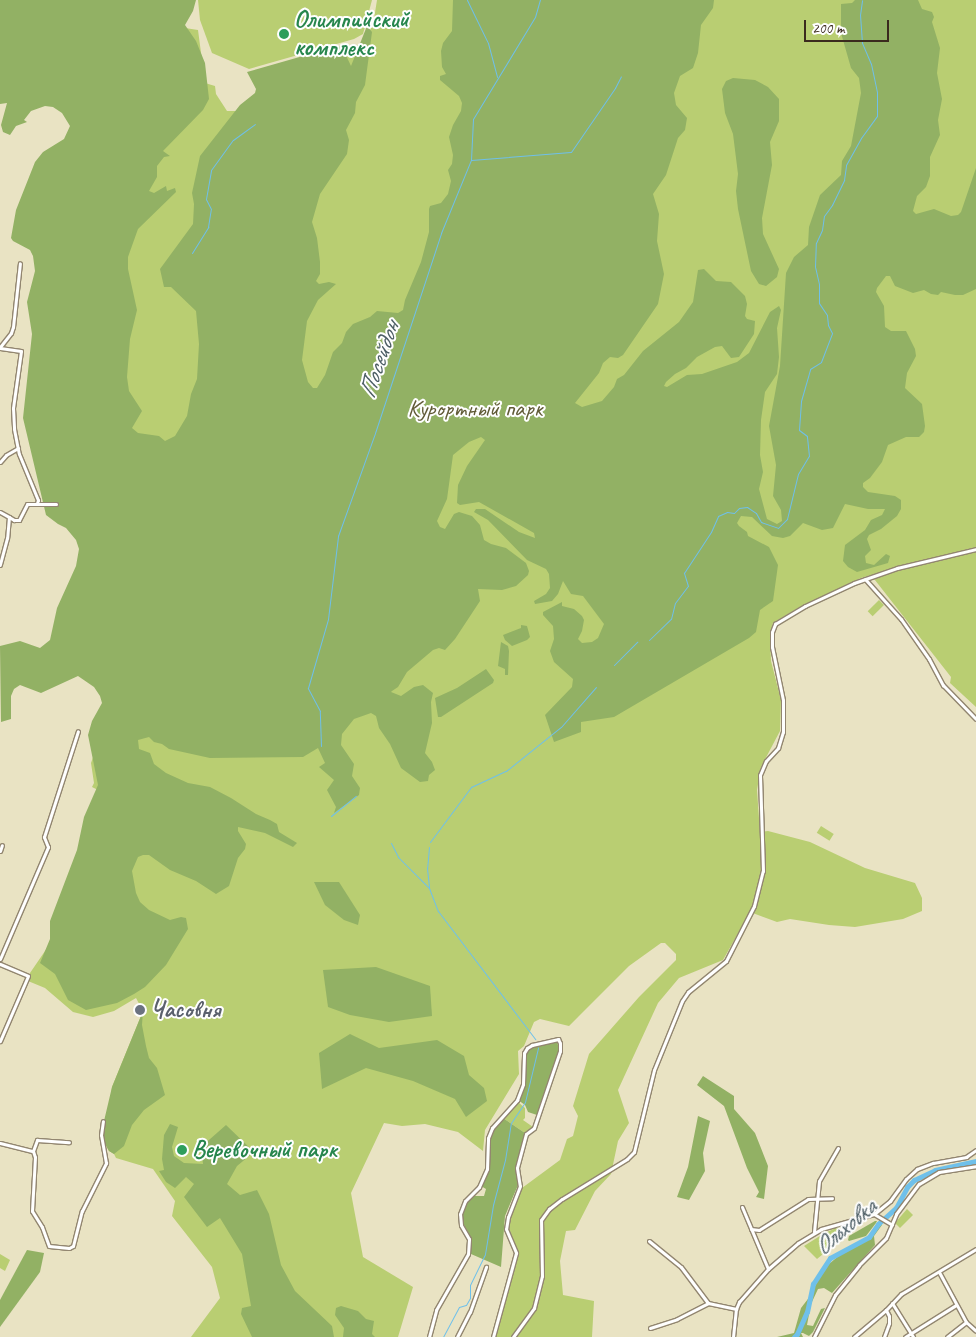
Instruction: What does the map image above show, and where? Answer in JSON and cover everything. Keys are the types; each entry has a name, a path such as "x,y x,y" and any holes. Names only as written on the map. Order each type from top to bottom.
{"street":[{"path":"20,263 13,327 0,348 21,351 14,408 18,448 38,500 37,503"},
{"path":"0,462 6,455 18,448"},
{"path":"0,512 17,521 26,504 56,504"},
{"path":"0,565 7,538 9,518"},
{"path":"513,1337 534,1308 542,1276 542,1220 549,1210 562,1199 634,1152 654,1070 682,1001 688,992 726,962 754,906 763,870 760,775 766,761 778,748 783,732 783,700 772,654 773,627 779,620 796,611 865,579 897,568 976,549"},
{"path":"865,579 901,619 929,658 943,685 976,719"},
{"path":"0,959 48,847 44,838 78,731"},
{"path":"0,851 2,844"},
{"path":"0,964 28,976 0,1041"},
{"path":"429,1337 436,1310 468,1254 469,1239 461,1225 460,1214 465,1202 479,1187 487,1169 488,1138 492,1128 517,1100 523,1084 524,1052 532,1045 558,1039 560,1051 534,1128 526,1134 517,1168 520,1186 508,1217 506,1229 516,1253 493,1337"},
{"path":"69,1142 37,1140 33,1151 35,1157 32,1211 42,1227 49,1246 62,1249 72,1246 82,1211 106,1163 101,1136 103,1121"},
{"path":"0,1142 33,1151"},
{"path":"814,1232 816,1198 821,1175 838,1148"},
{"path":"733,1337 736,1309 750,1289 768,1269 814,1232 837,1223 874,1214 890,1202 906,1179 917,1170 934,1163 966,1157 976,1150"},
{"path":"814,1337 835,1295 859,1265 886,1238 911,1192 926,1179 939,1172 976,1166"},
{"path":"751,1229 759,1230 808,1199 832,1198"},
{"path":"742,1207 768,1269"},
{"path":"874,1214 892,1224"},
{"path":"649,1241 681,1267 700,1295 708,1303 736,1309"},
{"path":"854,1337 886,1310 901,1294 976,1250"},
{"path":"457,1337 470,1312 486,1267"},
{"path":"939,1272 966,1322 976,1331"},
{"path":"650,1328 676,1319 708,1303"},
{"path":"892,1303 912,1335"},
{"path":"906,1337 912,1335 956,1305"},
{"path":"885,1336 889,1316 886,1310"},
{"path":"947,1337 966,1322"}],"green space":[{"path":"0,0 196,0 193,11 185,25 196,41 205,63 209,99 203,110 163,151 170,156 164,157 157,166 157,177 149,191 154,193 166,186 167,191 175,188 176,192 138,229 128,257 128,269 137,310 130,339 127,377 129,391 142,411 132,428 138,433 159,436 165,441 175,436 187,416 191,394 197,379 199,344 196,311 171,287 164,287 160,269 193,224 194,204 192,193 200,156 240,105 255,93 256,89 247,72 338,46 342,47 351,66 367,26 372,32 365,85 356,102 355,113 346,130 349,140 347,154 320,194 312,222 317,238 320,262 320,274 316,281 319,284 329,282 336,284 318,300 307,321 302,360 308,382 313,388 317,388 325,375 333,352 342,343 346,332 353,324 370,317 377,311 398,313 403,310 405,300 421,262 429,232 430,206 441,203 448,194 451,181 448,170 452,164 453,155 449,137 461,111 462,103 459,96 440,80 440,76 446,74 442,67 441,51 443,43 452,31 453,0 714,0 713,8 701,25 698,53 693,68 680,76 674,93 676,105 687,118 685,130 678,138 666,175 653,194 659,214 657,241 664,274 658,304 623,355 618,358 610,357 603,363 599,373 575,403 582,407 602,401 614,387 617,379 624,375 643,351 679,322 693,302 698,270 704,269 716,281 731,282 745,296 747,304 745,316 747,319 755,321 754,334 739,357 731,358 722,346 715,347 697,357 686,368 675,374 664,386 667,387 687,375 702,374 737,362 749,353 770,312 779,306 781,310 777,328 779,357 777,374 765,392 761,420 760,455 763,472 759,489 767,519 777,524 782,521 781,510 773,496 776,465 769,426 780,366 786,273 794,257 808,245 809,227 820,195 841,175 842,161 851,146 861,93 859,78 851,68 841,33 841,4 852,3 855,0 918,0 922,9 932,12 934,17 932,22 940,48 937,73 942,99 938,120 940,135 930,157 930,176 926,187 917,196 913,211 916,214 934,209 951,216 958,215 961,212 976,168 976,289 963,295 941,292 938,295 924,290 913,293 895,286 890,276 886,276 877,288 876,292 884,306 885,327 891,331 906,331 915,349 916,356 907,373 905,388 922,404 925,426 924,432 919,437 906,437 888,445 882,462 870,478 863,483 863,487 868,492 895,496 901,500 901,509 897,516 881,529 869,535 867,539 871,550 865,556 866,563 874,565 886,554 890,556 888,563 857,572 848,567 843,561 845,545 865,530 871,520 882,515 885,509 868,509 845,504 833,528 822,530 803,523 790,536 783,538 772,536 752,517 741,516 737,523 739,526 747,532 748,536 769,547 778,565 773,601 760,610 756,632 749,638 614,717 581,722 581,732 554,742 545,715 572,687 573,679 554,662 550,651 554,639 553,626 543,615 543,612 562,602 562,606 574,609 584,620 578,639 582,643 592,642 598,638 604,624 583,596 571,594 563,581 558,594 552,601 535,604 534,601 546,594 550,588 549,574 546,569 527,560 488,520 474,512 476,509 485,509 519,532 535,538 534,533 479,502 460,505 457,503 458,485 467,466 485,440 481,437 469,442 453,455 447,499 437,521 440,527 445,529 454,514 459,512 472,516 480,525 484,540 506,548 526,563 529,571 528,575 516,586 502,590 478,589 480,601 455,639 445,650 439,648 433,650 407,672 398,687 391,692 401,696 414,687 423,685 433,693 431,702 432,723 425,753 435,770 429,775 428,781 420,782 401,768 390,744 379,728 376,716 371,713 354,719 342,734 341,745 354,764 352,776 360,788 359,795 334,813 336,807 327,790 334,780 319,767 325,763 318,748 303,757 210,758 169,749 162,744 154,742 149,737 138,740 139,749 150,753 154,764 166,773 188,783 210,787 231,798 256,814 277,824 279,832 297,843 293,847 265,833 238,827 238,831 246,844 245,849 238,858 229,886 216,894 196,881 170,870 149,855 138,857 132,871 136,893 140,902 149,910 170,920 181,917 186,918 188,929 166,965 145,987 134,994 117,1003 86,1010 68,1000 55,974 40,963 50,939 50,921 77,850 84,817 98,785 88,735 92,721 102,703 94,687 78,676 41,693 20,685 14,689 11,696 11,719 1,722 0,646 20,641 40,648 50,640 57,608 76,566 79,549 76,540 66,528 46,515 23,418 32,334 27,302 35,271 33,256 30,250 11,238 16,210 35,162 43,152 64,139 70,126 62,113 53,107 45,106 31,111 24,120 27,122 16,126 10,135 3,132 1,125 7,103 0,104"},
{"name":"Олимпийский комплекс","path":"198,0 372,0 363,34 354,39 249,69 212,53 200,20"},
{"name":"Курортный парк","path":"377,0 976,0 976,707 950,683 951,677 871,575 861,578 800,607 773,623 770,637 771,661 781,700 780,731 761,767 757,790 760,832 768,831 810,842 865,868 915,883 922,898 922,911 903,919 855,927 790,919 777,922 750,912 723,960 679,978 658,1003 618,1090 629,1123 618,1141 611,1174 595,1191 575,1230 566,1231 560,1261 563,1295 594,1301 592,1337 496,1337 519,1253 509,1229 510,1217 522,1188 560,1160 567,1139 573,1136 578,1116 573,1106 589,1054 639,997 676,960 676,954 665,943 661,943 629,966 569,1026 540,1019 534,1022 524,1046 518,1051 519,1074 485,1130 483,1151 458,1132 425,1124 402,1126 384,1123 351,1193 363,1257 413,1287 398,1337 191,1337 220,1298 212,1267 172,1216 175,1201 153,1169 116,1158 104,1142 112,1087 143,1011 136,998 114,1011 93,1017 73,1012 45,988 28,981 30,973 58,932 102,792 92,787 94,783 91,763 108,714 112,241 185,28 198,30 205,83 215,86 216,94 227,111 244,111 268,76 344,53 363,42 373,25"},
{"path":"733,78 755,80 768,87 779,99 779,121 770,142 772,165 762,218 763,234 779,269 777,277 766,286 759,284 751,271 738,209 736,191 738,174 733,134 725,113 722,89 726,81"},
{"path":"879,600 884,605 873,616 868,611"},
{"path":"521,625 527,626 530,637 512,646 505,640 503,635 521,628"},
{"path":"501,642 508,646 508,675 505,675 505,669 498,666"},
{"path":"486,669 494,680 493,683 441,717 438,717 435,698 457,688"},
{"path":"821,826 834,834 829,841 817,833"},
{"path":"314,882 339,882 360,915 358,925 344,920 325,905"},
{"path":"376,967 430,986 432,1016 389,1022 350,1015 328,1007 323,970"},
{"path":"143,1011 142,1025 149,1058 157,1068 165,1095 144,1110 132,1125 124,1146 114,1154 109,1151 104,1142 104,1121 112,1087"},
{"path":"350,1034 379,1048 437,1040 464,1056 469,1075 484,1088 487,1101 466,1117 455,1099 413,1081 366,1068 322,1089 319,1053"},
{"path":"557,1040 559,1051 537,1115 528,1112 525,1105 518,1100 524,1085 526,1053 533,1046"},
{"path":"703,1076 734,1096 734,1109 755,1133 768,1166 764,1199 756,1197 759,1192 747,1168 724,1106 697,1085"},
{"path":"518,1102 525,1108 525,1118 523,1120 533,1127 525,1133 503,1118"},
{"path":"698,1116 710,1121 703,1153 705,1171 689,1200 677,1197 688,1167"},
{"path":"503,1118 525,1133 516,1169 518,1185 505,1216 501,1267 471,1254 470,1236 463,1223 463,1212 467,1203 474,1196 484,1196 486,1189 481,1186 488,1169 489,1138 493,1128"},
{"path":"170,1124 178,1127 172,1147 174,1156 184,1163 203,1164 201,1147 226,1125 254,1152 237,1166 227,1184 240,1195 257,1190 269,1214 281,1265 295,1291 332,1326 334,1337 252,1337 241,1314 242,1308 251,1306 242,1254 220,1218 207,1227 184,1197 194,1184 186,1177 175,1188 166,1182 159,1171 164,1170 162,1159 164,1135"},
{"path":"907,1209 913,1215 900,1228 895,1223"},
{"path":"877,1221 866,1236 848,1240 849,1236"},
{"path":"881,1223 882,1225 874,1236 875,1245 832,1293 824,1288 818,1289 811,1304 807,1325 813,1326 821,1309 825,1308 813,1332 809,1336 801,1333 803,1337 777,1337 794,1333 801,1308 811,1295 822,1270 842,1253 869,1239"},
{"path":"842,1225 846,1235 817,1259 804,1246 823,1234"},
{"path":"27,1250 44,1253 40,1272 0,1327 0,1300"},
{"path":"0,1254 10,1260 5,1271 0,1268"},
{"path":"341,1306 358,1311 366,1319 374,1321 372,1334 375,1337 343,1337 344,1328 335,1315 336,1308"}],"waterway":[{"path":"467,0 488,43 497,77"},
{"name":"Посейдон","path":"321,746 320,711 308,688 328,619 338,536 375,433 441,233 471,160 473,119 535,17 540,0"},
{"path":"649,640 671,619 675,603 688,586 684,573 711,532 718,516 727,512 734,513 739,508 747,507 756,513 761,522 778,528 787,519 798,474 809,456 807,436 799,430 801,401 810,369 821,362 832,333 828,325 827,315 819,303 819,284 815,267 816,243 822,230 824,216 832,205 844,180 846,165 861,138 877,116 877,92 871,64 862,43 860,15 862,0"},
{"path":"471,160 571,152 615,88 621,76"},
{"path":"192,253 208,227 211,209 206,199 211,170 233,140 255,124"},
{"path":"614,665 637,642"},
{"path":"430,842 471,787 506,771 561,727 596,687"},
{"path":"331,816 356,796"},
{"path":"391,843 398,857 429,888"},
{"path":"429,847 427,868 429,888 438,911 535,1039"},
{"path":"443,1337 459,1307 466,1305 470,1298 470,1285 485,1254 493,1205 505,1160 511,1123 525,1102 538,1048"},
{"name":"Ольховка","path":"794,1337 807,1312 813,1284 830,1258 869,1237 878,1224 896,1208 907,1187 914,1180 935,1170 976,1161"}],"place":[{"name":"Олимпийский комплекс","path":"284,34"},
{"name":"Часовня","path":"140,1010"},
{"name":"Веревочный парк","path":"182,1150"}]}
